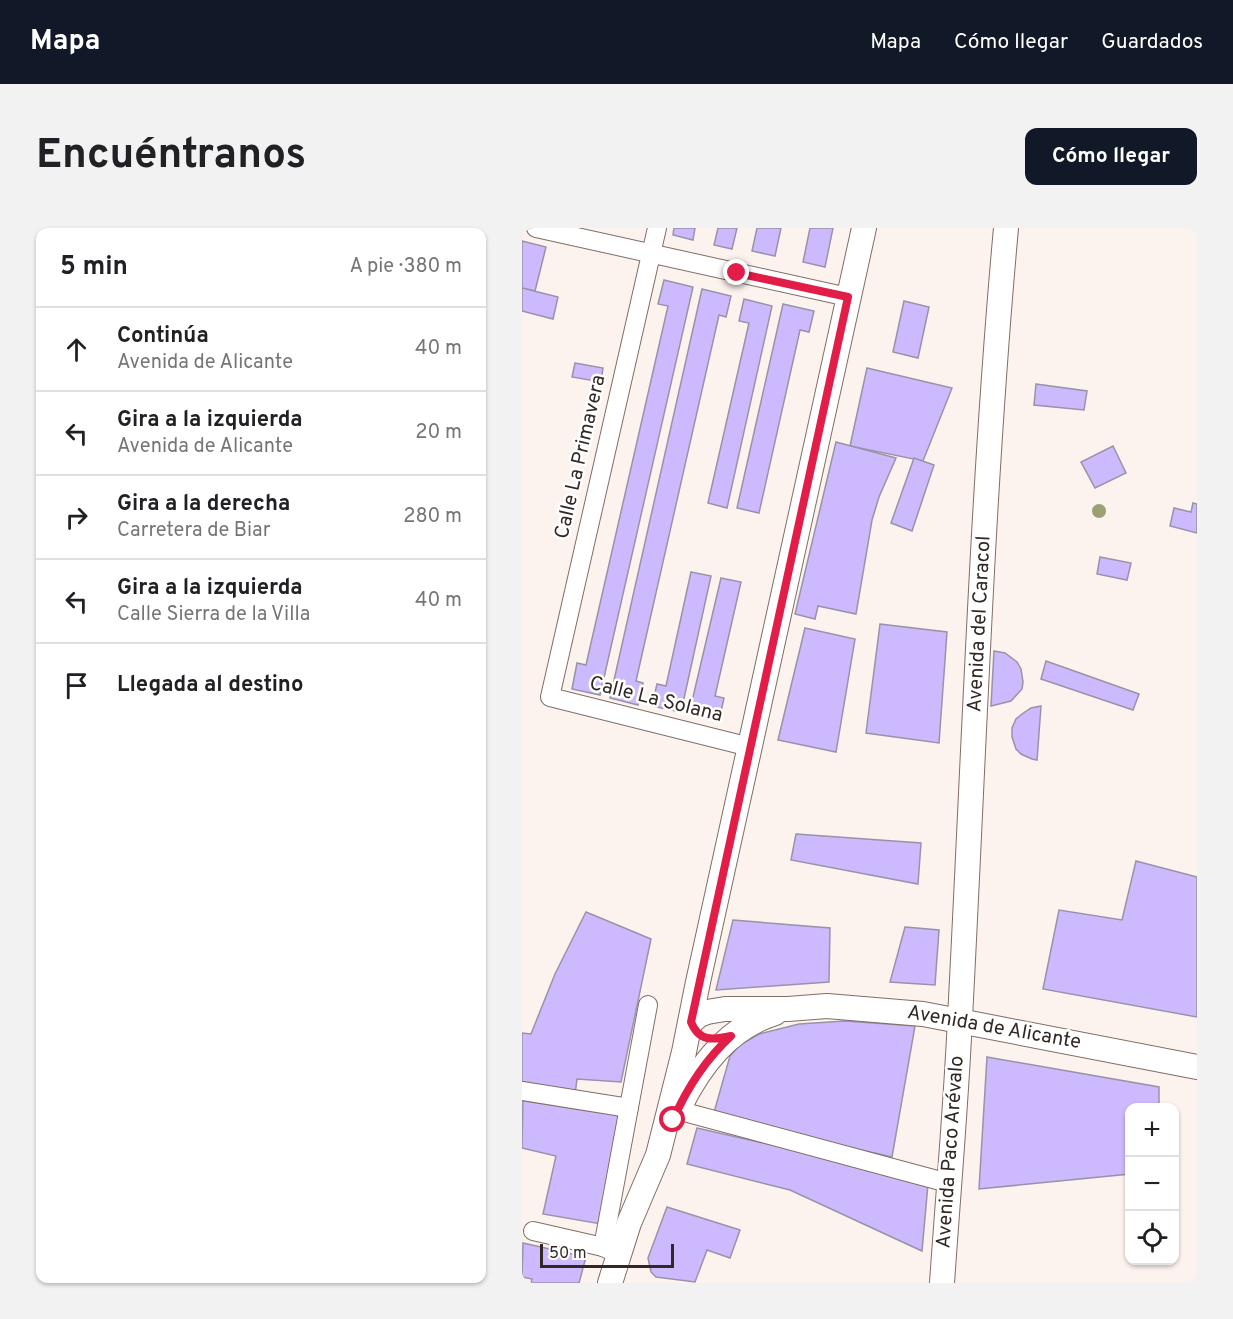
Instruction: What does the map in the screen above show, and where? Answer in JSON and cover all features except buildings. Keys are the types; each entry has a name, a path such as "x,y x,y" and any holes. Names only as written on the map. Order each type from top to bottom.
{"main road":[{"path":"691,1022 864,228"},
{"name":"Avenida del Caracol","path":"960,1021 978,648 999,298 1006,228"},
{"path":"698,982 705,996 725,1009"},
{"name":"Avenida de Alicante","path":"658,1155 691,1022 699,1015 725,1009 788,1009 827,1006 903,1011 1197,1067"},
{"name":"Avenida de Alicante","path":"610,1283 610,1251 658,1155 677,1110 702,1067 731,1036 766,1016 788,1009"},
{"name":"Avenida Paco Arévalo","path":"942,1283 960,1021"},
{"name":"Avenida de Alicante","path":"691,1022 693,1029 704,1038 712,1040 731,1036"}],"street":[{"path":"536,228 848,297"},
{"name":"Calle La Primavera","path":"550,697 657,228"},
{"name":"Calle La Solana","path":"550,697 750,747"},
{"path":"533,1230 610,1251 629,1108 648,1005"},
{"path":"522,1091 629,1108"},
{"path":"677,1110 937,1180 949,1180"}],"route":[{"path":"673,1120 684,1096 702,1067 731,1036 712,1040 704,1038 693,1029 691,1022 848,297 737,273"}]}
